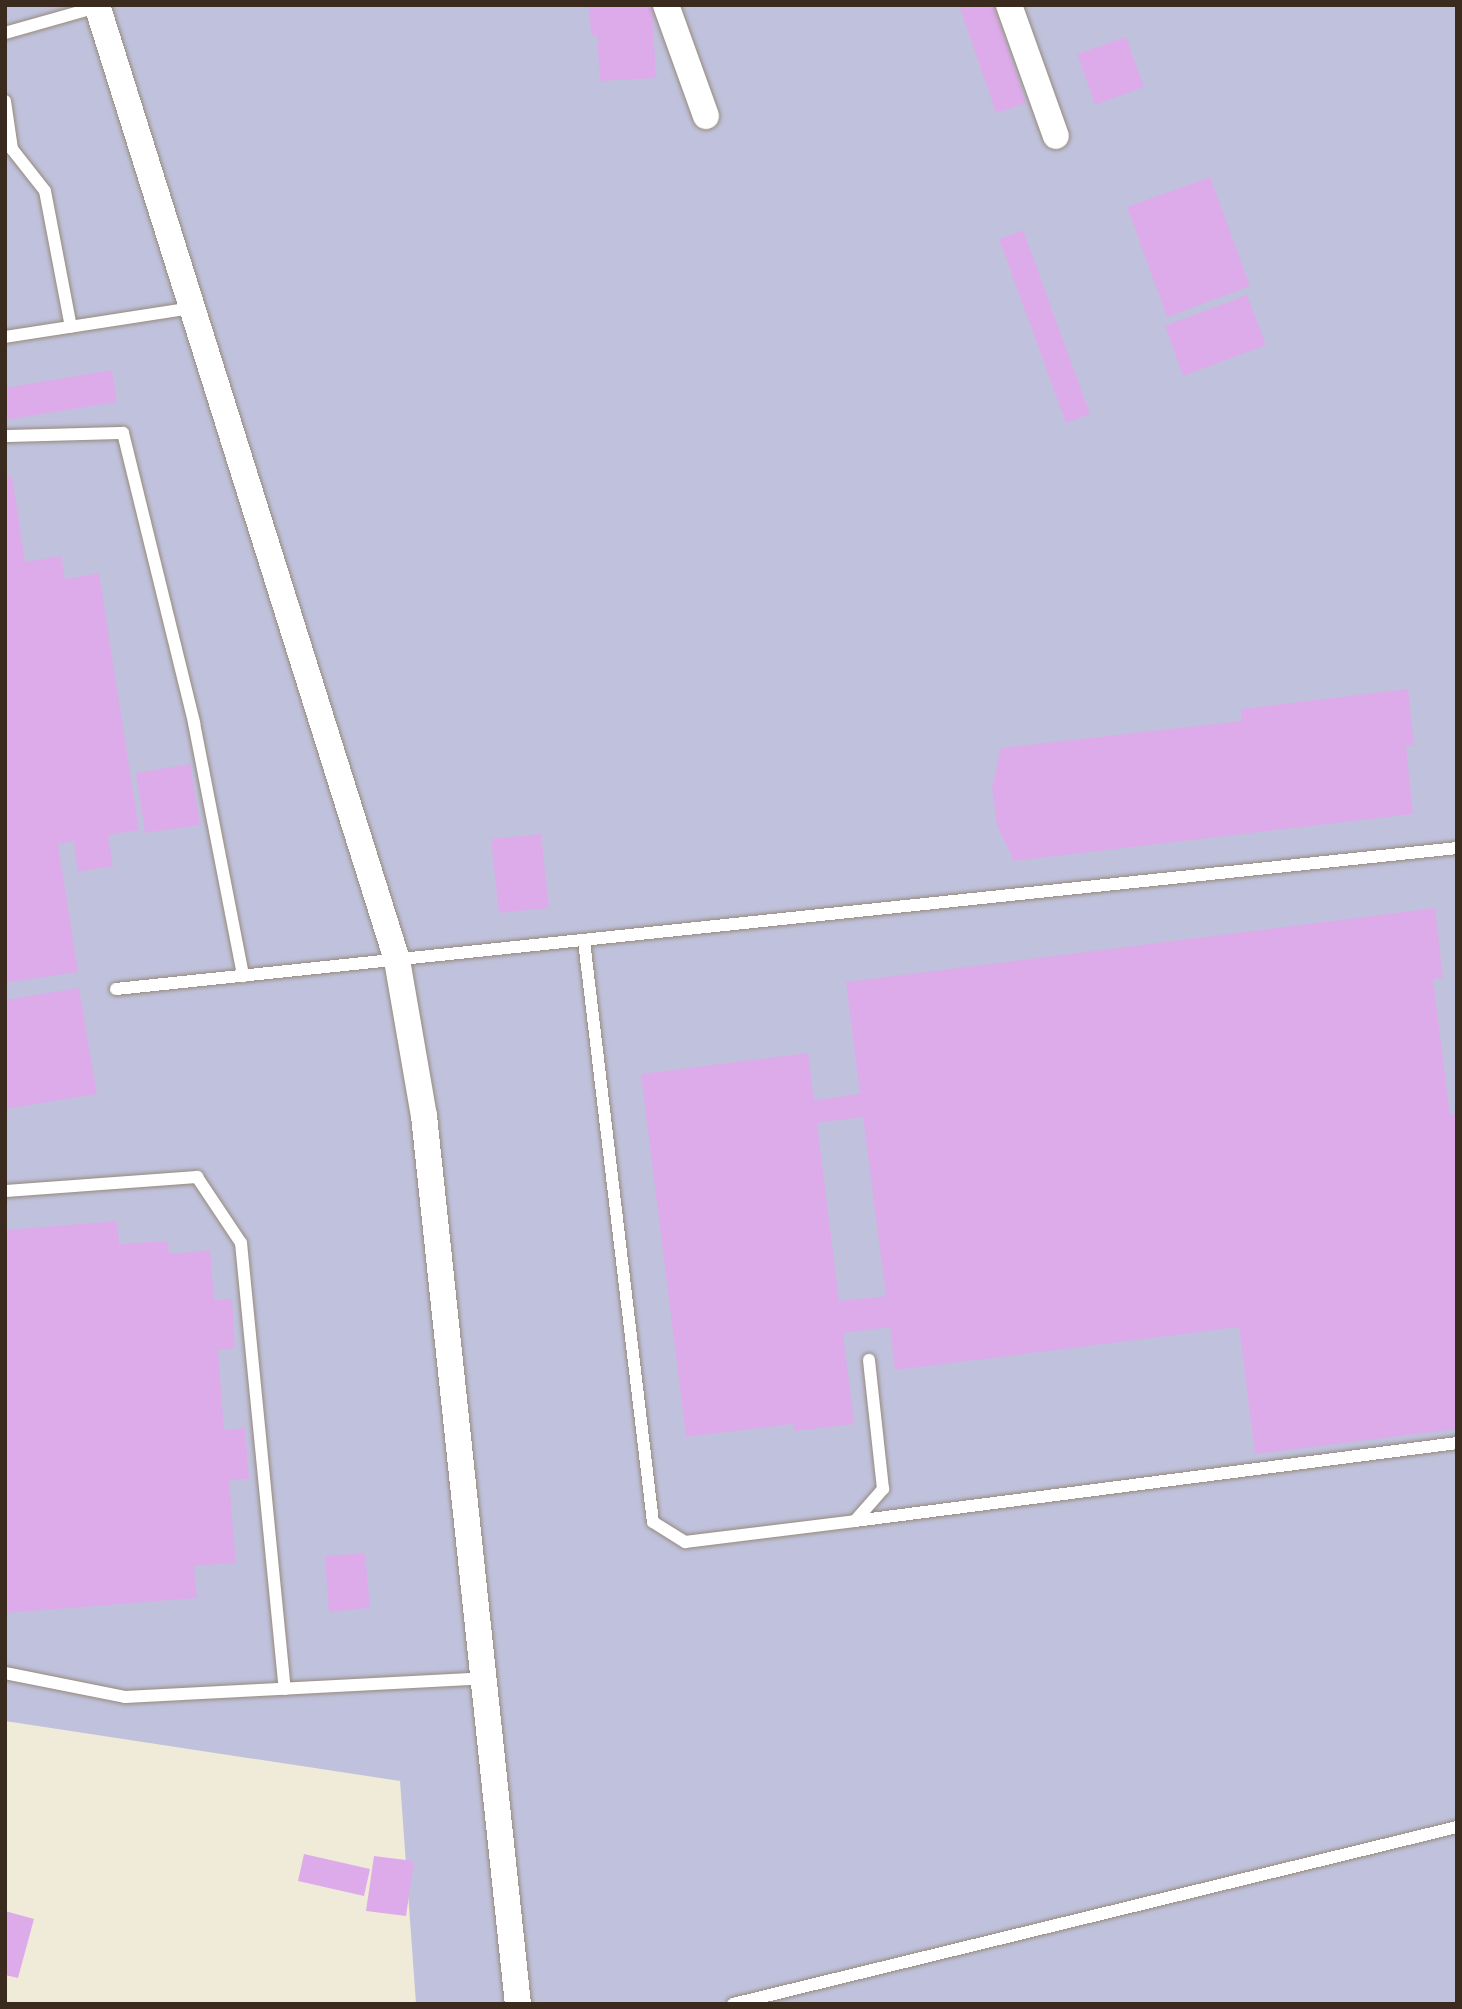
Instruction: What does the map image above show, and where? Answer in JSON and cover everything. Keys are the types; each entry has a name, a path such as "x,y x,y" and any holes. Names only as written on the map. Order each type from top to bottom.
{"street":[{"path":"666,5 706,116"},
{"path":"1009,5 1056,136"},
{"path":"97,6 397,960 424,1116 518,2004"}],"lane":[{"path":"5,33 97,6"},
{"path":"5,100 12,149 45,191 71,327"},
{"path":"5,338 192,307"},
{"path":"5,436 123,433 194,723 243,976"},
{"path":"116,989 1457,848"},
{"path":"584,941 653,1522 685,1542 1457,1443"},
{"path":"5,1191 197,1177 241,1243 285,1689"},
{"path":"855,1521 883,1489 869,1360"},
{"path":"5,1673 125,1697 484,1678"},
{"path":"733,2004 1457,1827"}],"shaded area":[{"path":"5,5 1457,5 1457,2004 416,2004 400,1781 5,1721"}],"building":[{"path":"589,5 652,5 656,78 600,81 597,35 591,35"},
{"path":"959,5 993,5 1026,103 996,113"},
{"path":"1126,37 1144,87 1095,105 1077,54"},
{"path":"1210,177 1250,286 1167,317 1127,207"},
{"path":"1023,230 1090,414 1066,423 999,239"},
{"path":"1247,295 1266,345 1183,376 1165,326"},
{"path":"112,370 117,402 5,420 5,388"},
{"path":"12,476 25,562 61,556 65,579 99,573 139,830 108,835 113,866 78,872 74,841 58,844 78,972 5,983 5,477"},
{"path":"1408,689 1414,745 1406,746 1413,814 1014,861 997,826 992,787 1001,748 1242,721 1241,709"},
{"path":"190,764 200,825 145,833 136,773"},
{"path":"541,834 549,908 499,913 491,839"},
{"path":"1435,908 1443,978 1433,979 1450,1115 1455,1114 1457,1125 1457,1429 1255,1454 1239,1327 895,1370 890,1327 843,1333 854,1424 794,1431 793,1424 686,1437 641,1074 808,1053 814,1100 860,1094 846,982","holes":["863,1117 886,1296 839,1301 817,1123"]},
{"path":"79,988 97,1094 5,1109 5,1000"},
{"path":"117,1221 119,1244 167,1241 169,1254 210,1250 214,1300 232,1299 235,1348 218,1350 224,1430 245,1428 249,1479 229,1480 236,1563 194,1566 197,1598 5,1613 5,1230"},
{"path":"365,1553 370,1608 329,1612 325,1556"},
{"path":"304,1854 370,1869 364,1896 298,1881"},
{"path":"374,1856 414,1861 406,1916 366,1911"},
{"path":"5,1911 34,1919 18,1978 5,1975"}]}
